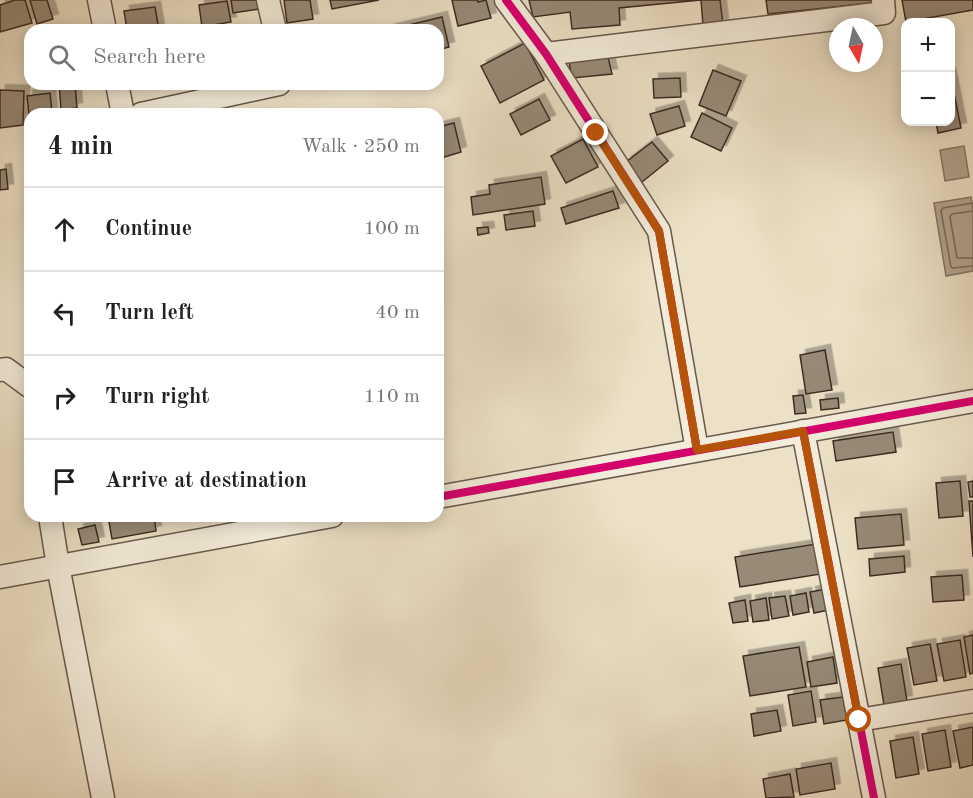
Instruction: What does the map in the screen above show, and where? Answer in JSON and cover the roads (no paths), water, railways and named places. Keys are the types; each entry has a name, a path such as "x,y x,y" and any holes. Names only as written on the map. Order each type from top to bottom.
{"street":[{"path":"99,0 104,24"},
{"path":"268,0 274,24"},
{"path":"506,0 546,54 659,231 697,450"},
{"path":"546,54 884,13 883,0"},
{"path":"118,90 122,108"},
{"path":"169,108 251,90"},
{"path":"0,370 6,369 24,383"},
{"path":"444,496 973,401"},
{"path":"803,431 874,798"},
{"path":"51,522 57,566 103,798"},
{"path":"0,577 299,522"},
{"path":"859,720 973,701"}],"water":[{"path":"964,146 969,177 945,181 940,150"},
{"path":"971,197 973,271 946,276 934,203"}]}
